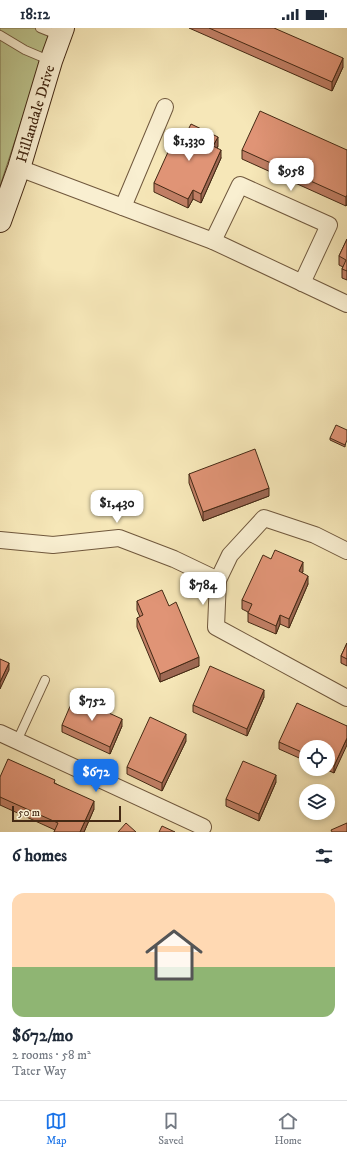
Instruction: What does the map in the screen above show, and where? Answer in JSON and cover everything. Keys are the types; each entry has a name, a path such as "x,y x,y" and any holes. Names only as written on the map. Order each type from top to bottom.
{"main road":[{"name":"Hillandale Drive","path":"0,221 19,168 51,62 62,32"}],"street":[{"path":"123,207 165,107"},
{"path":"19,168 213,241 347,304"},
{"path":"213,241 240,185 329,225 302,283"},
{"path":"347,551 315,535 264,518 230,555 218,580 216,627 347,698"},
{"path":"0,540 53,545 119,538 174,559 218,580"},
{"path":"0,734 204,827"}],"lane":[{"path":"40,28 62,32"},
{"path":"0,35 25,50 51,62"},
{"path":"17,741 45,680"}],"green space":[{"path":"0,28 52,28 0,186"}],"building":[{"path":"209,28 274,28 343,58 332,82"},
{"path":"260,111 347,150 346,197 242,150"},
{"path":"191,124 218,137 213,146 221,150 201,194 193,190 188,199 154,183 178,130 186,134"},
{"path":"347,239 347,271 342,269 346,260 339,256"},
{"path":"336,425 347,430 347,440 345,445 330,438"},
{"path":"255,449 269,488 203,512 189,474"},
{"path":"275,550 303,562 299,571 308,576 289,619 280,615 276,626 248,613 252,604 242,600 263,555 271,559"},
{"path":"162,590 169,606 176,602 199,657 160,674 137,618 143,615 137,601"},
{"path":"347,643 347,659 341,656"},
{"path":"0,659 9,663 0,682"},
{"path":"210,666 264,690 247,729 193,705"},
{"path":"74,697 122,719 110,747 62,725"},
{"path":"297,703 347,726 347,738 335,764 335,740 299,740 299,751 279,742"},
{"path":"150,717 186,734 162,783 127,767"},
{"path":"8,759 55,780 54,783 94,801 80,832 54,832 58,823 0,797 0,777"},
{"path":"243,761 276,775 259,814 226,799"},
{"path":"126,823 136,832 118,832"},
{"path":"347,823 347,832 332,832 331,830"},
{"path":"162,826 175,832 159,832"}]}
